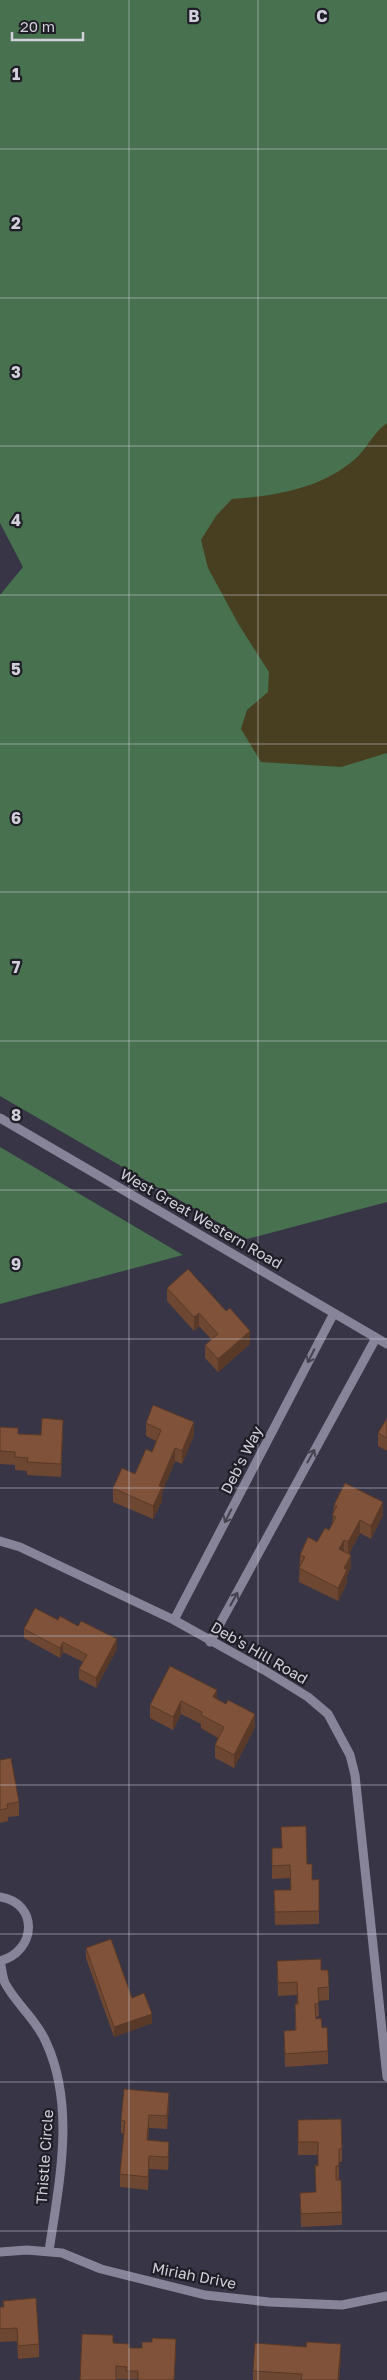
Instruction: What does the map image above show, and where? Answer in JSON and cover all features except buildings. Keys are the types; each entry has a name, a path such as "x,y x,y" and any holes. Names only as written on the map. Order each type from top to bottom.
{"street":[{"name":"West Great Western Road","path":"0,1118 387,1344"},
{"name":"Deb's Way","path":"174,1620 334,1313"},
{"path":"210,1642 376,1338"},
{"name":"Deb's Hill Road","path":"0,1541 20,1547 174,1620 210,1642 264,1670 308,1697 328,1714 350,1755 356,1784 387,2076"},
{"name":"Thistle Circle","path":"0,1897 11,1900 24,1912 28,1934 20,1951 0,1961 4,1981 43,2034 50,2050 62,2098 64,2114 61,2157 49,2251"},
{"name":"Miriah Drive","path":"0,2252 27,2250 62,2253 101,2269 205,2295 269,2302 342,2305 387,2296"}],"green space":[{"path":"0,0 387,0 387,1202 247,1239 0,1096 0,595 23,567 0,523"},
{"path":"0,1147 183,1255 0,1304"}],"sand":[{"path":"387,423 387,753 341,767 261,762 241,729 247,710 268,692 269,672 239,625 208,568 201,540 216,516 232,499 280,493 326,478 354,460"}]}
